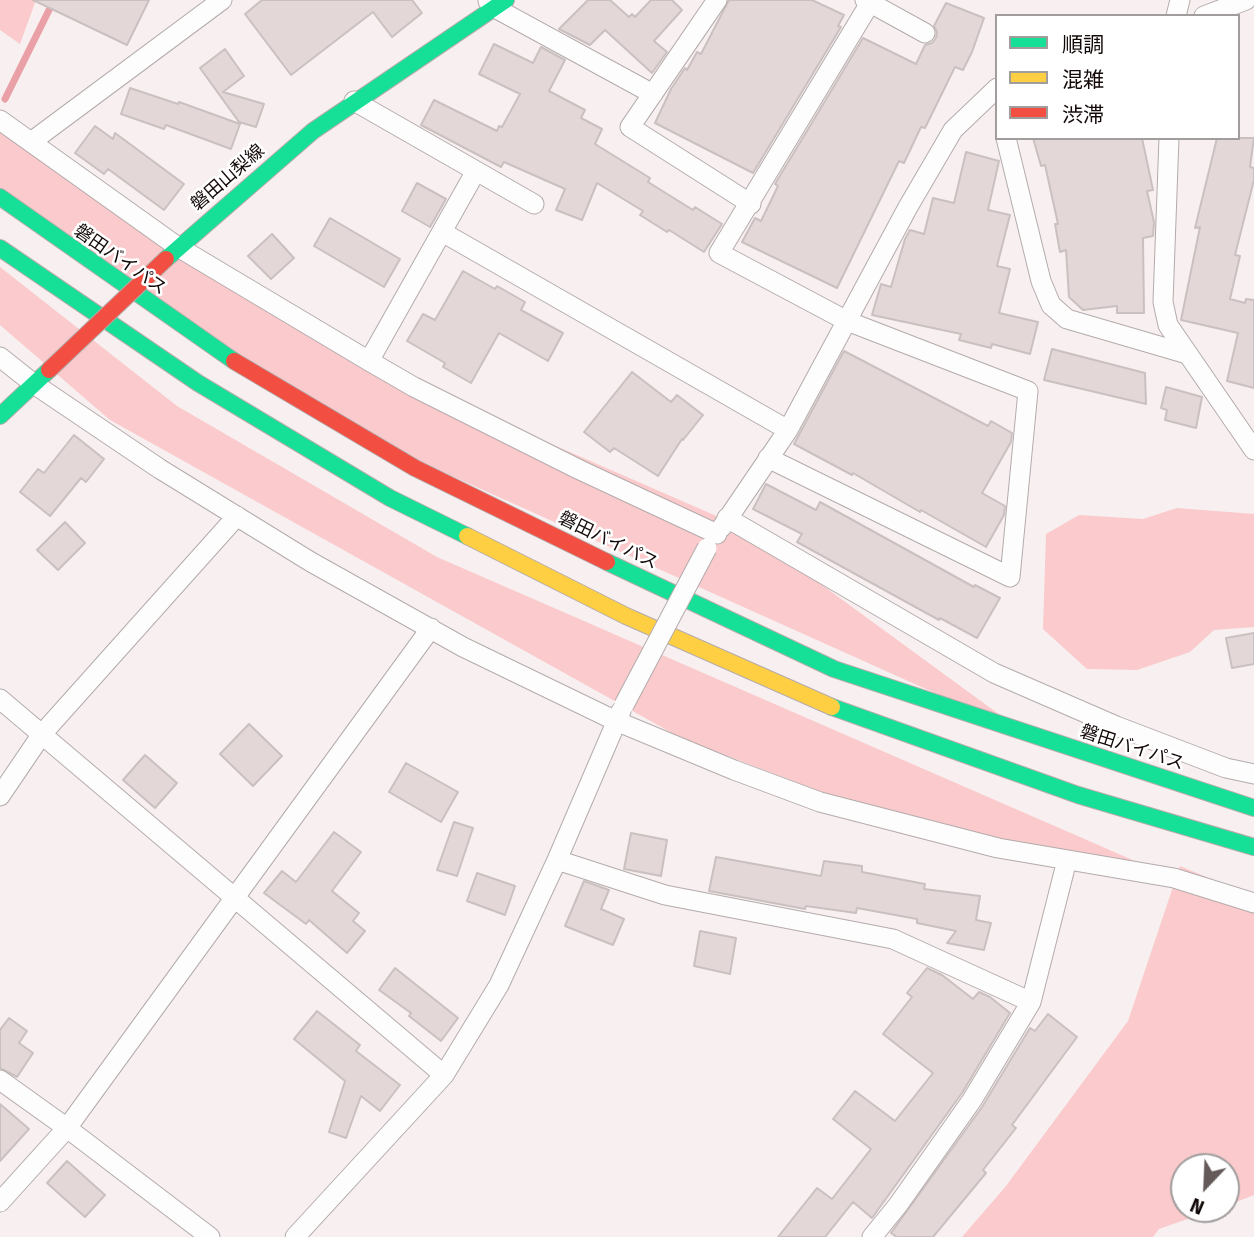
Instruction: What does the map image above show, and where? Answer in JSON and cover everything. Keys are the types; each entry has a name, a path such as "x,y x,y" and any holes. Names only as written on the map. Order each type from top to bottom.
{"main road":[{"name":"磐田山梨線","path":"0,416 172,253 313,131 496,3"},
{"name":"磐田バイパス","path":"0,197 220,353 415,468 637,577 834,669 1254,808"},
{"path":"0,248 198,383 390,498 626,616 819,702 1078,795 1254,847"},
{"path":"1097,757 1254,797"},
{"path":"1078,795 1178,840"}],"street":[{"path":"31,142 222,0"},
{"path":"717,0 630,127 751,204"},
{"path":"1209,14 1246,0"},
{"path":"768,458 1010,577 1028,391 847,321 719,254 751,204 867,2 925,33"},
{"path":"496,3 653,94"},
{"path":"305,1235 444,1075 499,985 557,860 620,713 717,534 788,430 908,207 953,131 995,93"},
{"path":"354,101 534,204"},
{"path":"0,120 172,253 414,387 580,470 717,534 994,673 1116,726 1226,768 1254,774"},
{"path":"1006,140 1041,281 1051,305 1067,318 1187,354"},
{"path":"1169,140 1163,302 1168,325 1254,450"},
{"path":"369,361 476,171"},
{"path":"442,232 788,430"},
{"path":"0,357 34,384 160,469 311,562 463,646 620,713 734,770 820,802 998,848 1174,878 1254,903"},
{"path":"0,796 42,734 237,516"},
{"path":"0,1202 67,1128 431,628"},
{"path":"0,699 444,1075"},
{"path":"557,860 665,895 893,939 1031,1002"},
{"path":"872,1237 898,1205 972,1100 1031,1002 1067,860"},
{"path":"0,1080 210,1237"}],"shaded area":[{"path":"0,0 36,0 20,44 0,30"},
{"path":"0,123 393,375 744,528 1026,734 354,432 0,191"},
{"path":"0,267 177,406 437,557 1135,861 905,824 681,738 110,420 0,325"},
{"path":"1177,508 1254,514 1254,627 1214,630 1190,652 1137,670 1087,669 1043,629 1046,534 1079,515 1143,519"},
{"path":"1180,866 1254,897 1254,1195 1240,1200 1240,1153 1170,1153 1170,1223 1176,1223 1159,1229 1153,1237 962,1237 1006,1186 1128,1021"}],"building":[{"path":"33,0 149,0 127,45"},
{"path":"262,0 412,0 422,13 392,37 373,12 291,75 245,14"},
{"path":"588,0 610,0 629,17 632,14 635,17 651,0 672,0 682,10 654,41 667,52 652,73 605,30 590,45 559,29"},
{"path":"729,0 812,0 844,15 838,26 841,27 753,173 655,123 671,89 685,68 687,70 697,52 701,54"},
{"path":"946,3 984,18 972,52 963,70 955,67 925,128 921,127 904,163 899,161 837,288 742,242 755,218 761,221 778,186 775,184 863,38 916,64 925,45 936,38 934,26"},
{"path":"494,44 533,63 541,47 565,60 549,91 585,110 581,118 602,129 595,144 650,178 648,182 693,210 695,207 722,224 704,252 640,215 643,211 597,183 582,220 556,210 565,189 504,162 501,167 421,125 434,100 497,131 499,126 502,127 520,94 479,74"},
{"path":"225,49 244,76 223,92 264,104 256,127 239,122 200,68"},
{"path":"130,88 240,124 231,149 166,125 164,129 121,114"},
{"path":"95,126 113,139 115,133 184,184 164,210 108,169 104,174 75,153"},
{"path":"1254,138 1250,167 1254,168 1254,180 1235,255 1240,256 1230,299 1245,303 1246,299 1254,300 1254,388 1227,381 1238,333 1181,320 1200,227 1195,228 1217,140"},
{"path":"1034,140 1142,140 1153,190 1147,191 1154,222 1153,236 1143,238 1144,313 1117,313 1117,306 1083,310 1069,297 1066,250 1060,252 1055,224 1058,224 1045,165 1041,166"},
{"path":"966,152 999,161 988,210 1010,215 997,266 1010,269 999,313 1038,322 1030,354 992,344 991,348 959,340 961,334 872,315 881,284 891,287 910,230 924,234 933,198 954,203"},
{"path":"417,183 446,199 430,227 402,211"},
{"path":"330,218 400,259 384,287 314,246"},
{"path":"272,234 294,258 271,279 248,256"},
{"path":"463,271 525,302 521,310 563,333 548,361 499,333 471,383 443,367 445,363 407,341 423,314 435,320"},
{"path":"1052,349 1145,373 1146,404 1044,380"},
{"path":"844,351 988,426 991,421 1012,433 1011,442 982,493 1005,506 1004,515 986,547 853,473 852,475 794,444"},
{"path":"632,372 671,402 677,395 703,415 682,439 658,476 614,448 610,452 584,432"},
{"path":"1166,387 1202,397 1196,428 1165,420 1167,410 1161,408"},
{"path":"74,435 104,459 86,482 81,478 50,516 20,492 38,469 44,473"},
{"path":"766,484 816,510 820,502 974,587 975,585 1000,598 977,638 797,542 802,534 753,509"},
{"path":"65,522 85,543 58,570 37,550"},
{"path":"1254,633 1254,664 1232,668 1226,638"},
{"path":"249,724 282,756 253,786 220,754"},
{"path":"145,755 177,783 155,808 123,780"},
{"path":"406,763 458,792 441,822 389,792"},
{"path":"454,822 473,828 457,876 437,870"},
{"path":"334,832 361,852 332,891 359,913 353,921 365,931 347,953 309,920 306,924 264,893 282,871 296,882"},
{"path":"631,833 667,840 661,876 624,869"},
{"path":"716,857 821,876 824,861 862,866 862,872 925,884 924,889 980,896 976,920 991,923 984,950 947,943 956,931 917,923 917,919 857,908 856,913 806,906 805,909 709,891"},
{"path":"477,873 515,886 505,915 467,901"},
{"path":"584,881 609,890 601,909 624,919 613,945 565,926"},
{"path":"700,931 736,938 730,974 694,966"},
{"path":"395,968 458,1018 441,1041 409,1016 411,1013 379,990"},
{"path":"927,968 942,975 973,999 979,992 1010,1013 962,1093 872,1218 853,1202 825,1237 778,1237 817,1188 832,1199 871,1149 833,1119 855,1091 895,1121 933,1073 883,1034 912,997 907,993"},
{"path":"317,1011 360,1045 356,1051 400,1085 380,1111 361,1096 346,1138 329,1132 345,1081 294,1039"},
{"path":"1048,1014 1077,1037 1012,1125 1016,1128 983,1170 986,1173 933,1237 897,1237 891,1233 982,1107 1030,1028 1035,1031"},
{"path":"9,1018 27,1031 19,1043 33,1053 17,1077 0,1068 0,1030"},
{"path":"0,1104 29,1129 0,1161"},
{"path":"67,1161 105,1195 85,1217 47,1183"}],"waterway":[{"path":"5,99 54,0"}],"traffic: fast":[{"path":"166,259 313,131 506,0"},
{"path":"0,197 234,361"},
{"path":"0,248 198,383 390,498 467,536"},
{"path":"0,416 49,370"},
{"path":"607,562 834,669 1254,808"},
{"path":"832,707 1078,795 1254,847"}],"traffic: slow":[{"path":"467,536 626,616 832,707"}],"traffic: jam":[{"path":"49,370 166,259"},
{"path":"234,361 415,468 607,562"}]}
